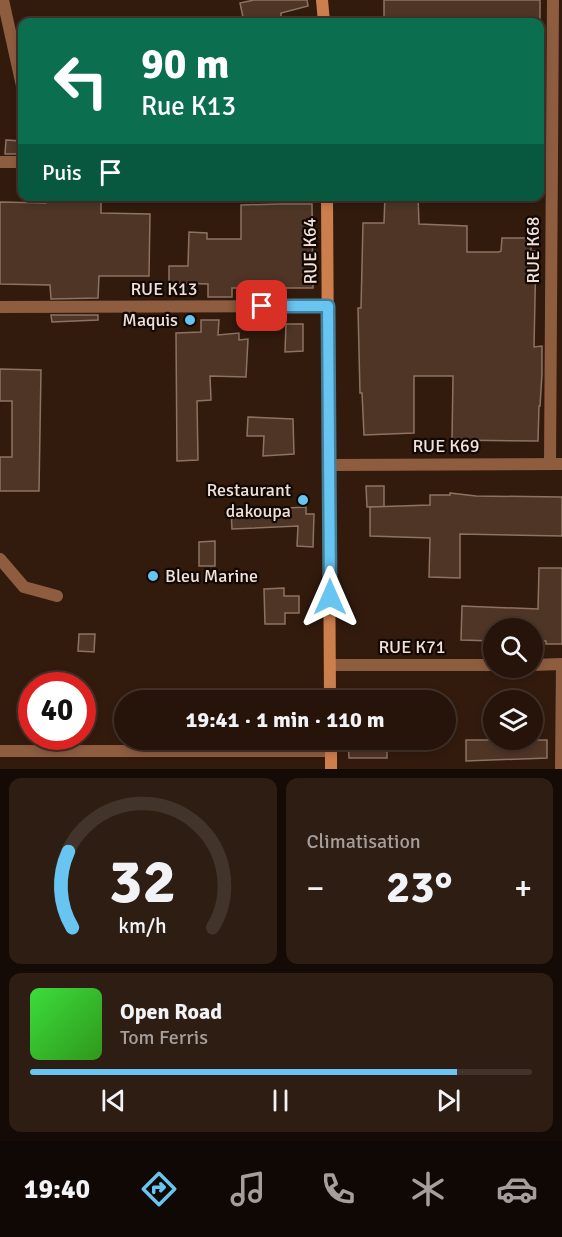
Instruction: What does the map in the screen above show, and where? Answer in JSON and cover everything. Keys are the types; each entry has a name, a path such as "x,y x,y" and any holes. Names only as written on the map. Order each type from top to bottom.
{"street":[{"path":"3,0 18,68"},
{"path":"322,0 324,18"},
{"name":"RUE K68","path":"553,0 556,464"},
{"path":"0,162 18,162"},
{"name":"RUE K64","path":"327,201 330,690"},
{"name":"RUE K13","path":"0,307 328,306"},
{"name":"RUE K69","path":"330,465 556,464"},
{"path":"0,560 24,587 57,596"},
{"path":"543,664 562,664 561,769"},
{"name":"RUE K71","path":"330,665 483,665"},
{"path":"0,751 114,749"},
{"path":"331,750 331,769"}],"building":[{"path":"254,0 307,0 308,6 281,13 281,18 243,18 240,3"},
{"path":"384,0 540,0 540,18 384,18"},
{"path":"6,140 18,141 18,154 5,154"},
{"path":"46,201 101,202 101,213 150,214 149,276 99,276 98,298 51,299 50,285 0,284 0,202 46,203"},
{"path":"385,201 418,201 419,224 467,226 467,252 499,252 502,238 531,238 531,251 536,251 534,347 542,346 538,441 452,440 453,376 414,376 414,433 364,435 362,393 360,393 358,308 361,308 363,223 384,223"},
{"path":"312,204 313,288 232,288 232,297 208,297 208,284 169,283 169,266 188,266 189,232 207,233 207,239 241,239 241,205"},
{"path":"51,315 98,315 98,320 52,322"},
{"path":"201,320 219,320 218,335 239,333 239,340 248,339 246,377 210,376 211,400 197,401 198,460 177,461 176,333 201,332"},
{"path":"286,324 303,324 303,351 285,352"},
{"path":"0,369 41,370 39,491 0,491 0,457 12,457 12,401 0,401"},
{"path":"248,417 293,419 294,454 263,456 264,436 247,436"},
{"path":"366,486 384,486 384,507 367,507"},
{"path":"450,493 476,496 562,497 562,536 460,534 460,578 429,577 430,538 370,536 370,507 430,505 430,495 450,495"},
{"path":"306,507 306,514 314,514 313,547 297,546 298,526 232,529 231,511"},
{"path":"215,541 215,566 199,566 199,542"},
{"path":"539,568 562,568 562,644 546,644 546,641 543,641 543,618 483,618 483,641 461,640 462,606 538,609"},
{"path":"284,588 284,596 299,596 299,613 285,613 285,624 265,624 264,589"},
{"path":"79,634 95,634 94,652 78,651"},
{"path":"466,740 483,740 483,750 543,750 543,740 547,740 547,758 466,761"},
{"path":"349,750 387,750 387,758 349,758"}],"place":[{"name":"Maquis","path":"190,320"},
{"name":"Restaurant dakoupa","path":"303,500"},
{"name":"Bleu Marine","path":"153,576"}],"route":[{"path":"262,306 328,306 330,597"}]}
